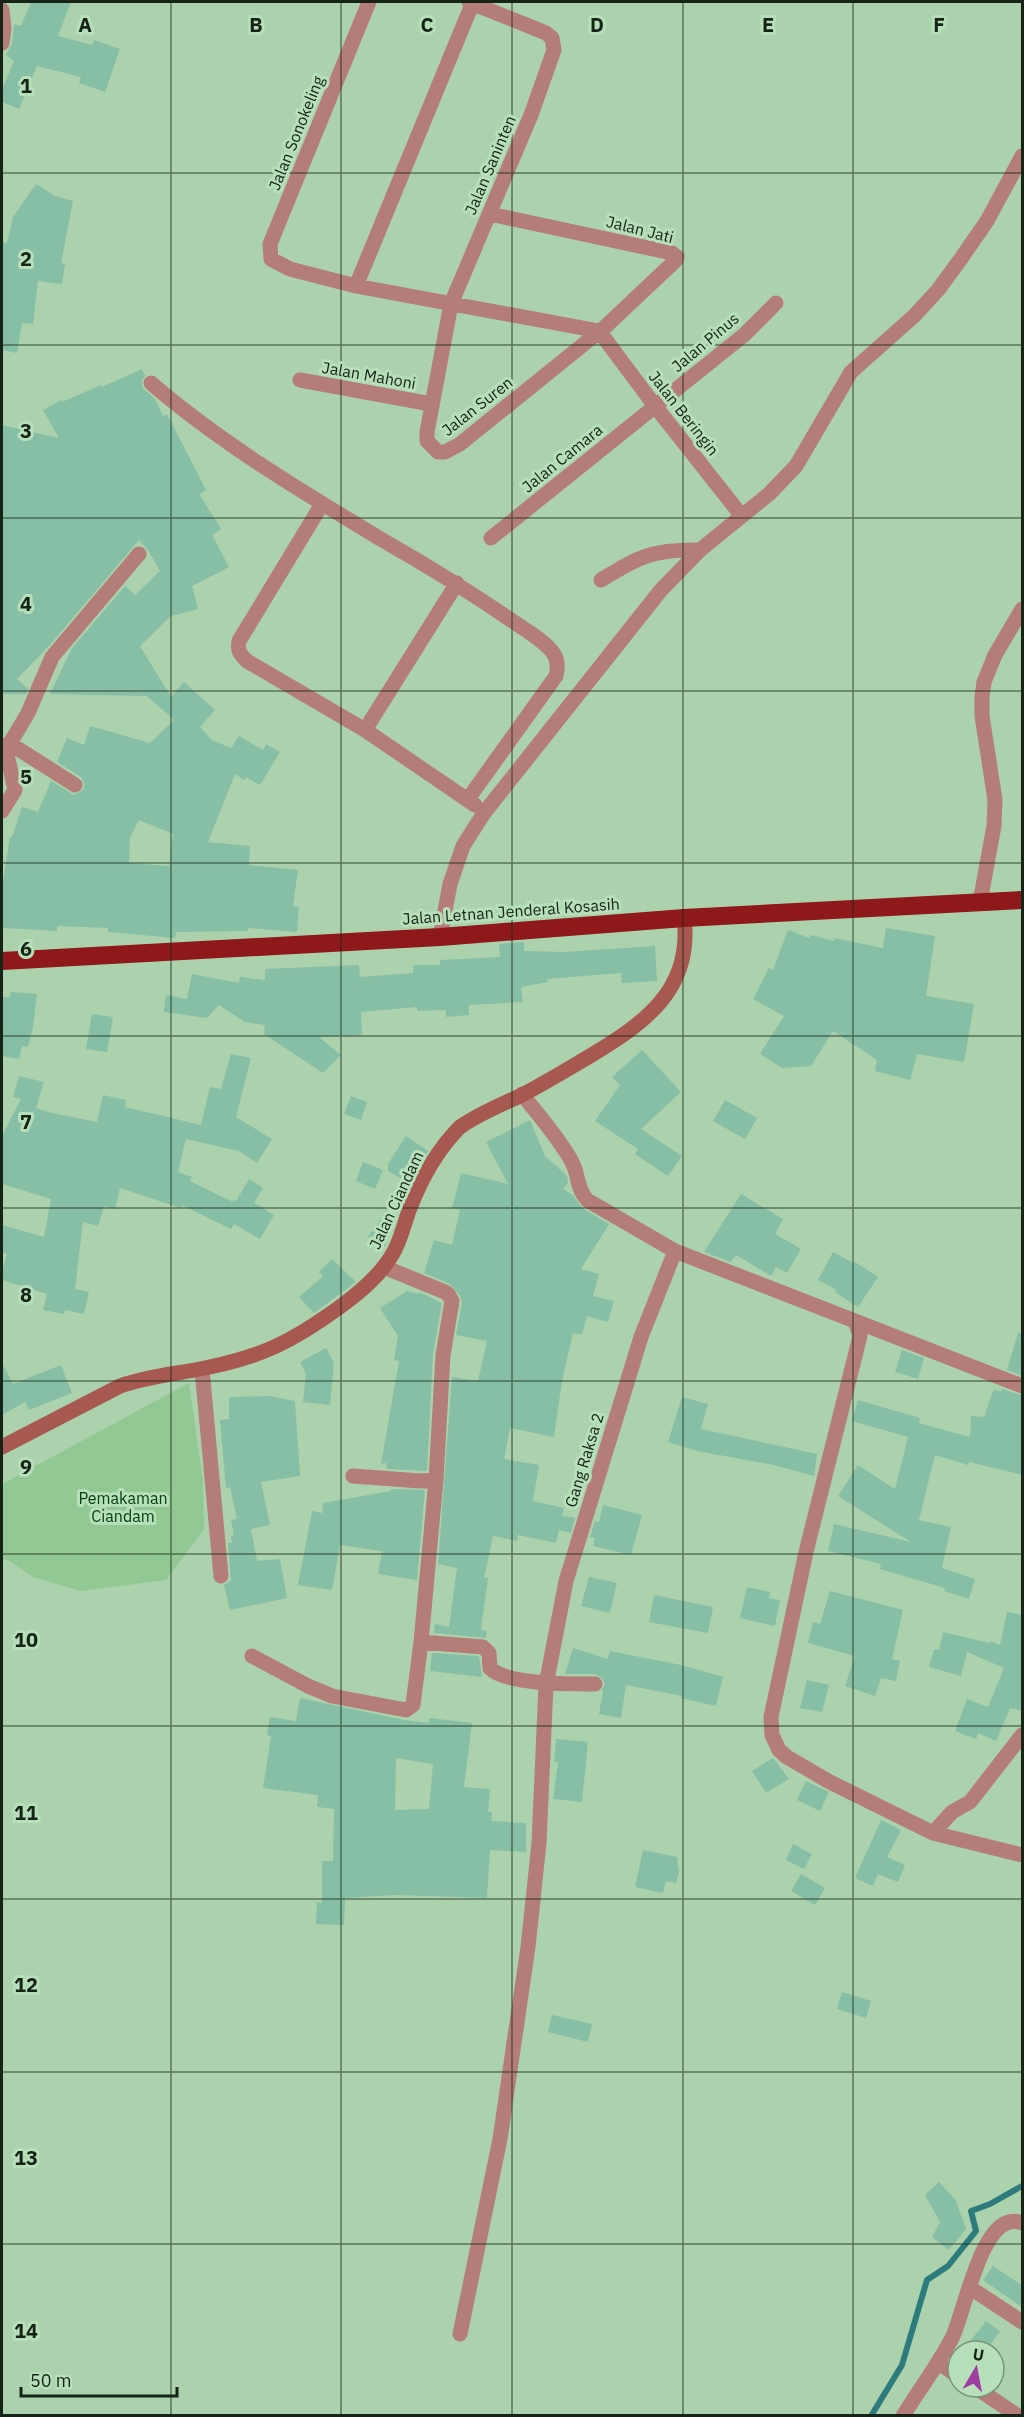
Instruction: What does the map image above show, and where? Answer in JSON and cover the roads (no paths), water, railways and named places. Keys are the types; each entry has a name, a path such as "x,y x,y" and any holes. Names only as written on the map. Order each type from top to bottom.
{"highway":[{"name":"Jalan Letnan Jenderal Kosasih","path":"2,961 440,938 684,918 1023,900"}],"street":[{"name":"Jalan Sonokeling","path":"356,286 290,269 271,259 270,244 369,2"},
{"name":"Jalan Saninten","path":"451,304 490,213 554,50 552,38 546,33 472,2"},
{"path":"472,2 356,286 599,331"},
{"path":"2,10 4,28 2,43"},
{"path":"440,938 450,884 463,846 484,813 661,590 699,550 769,494 796,466 851,372 914,316 938,290 987,221 1023,156"},
{"name":"Jalan Jati","path":"490,213 675,255 676,260 673,264 599,331"},
{"name":"Jalan Pinus","path":"655,406 744,335 776,303"},
{"name":"Jalan Suren","path":"451,304 431,404 427,441 438,452 445,452 460,444 599,331"},
{"name":"Jalan Beringin","path":"599,331 741,515"},
{"name":"Jalan Mahoni","path":"300,380 431,404"},
{"path":"151,384 183,411 322,504 457,583 537,639 553,654 558,668 547,691 468,799"},
{"name":"Jalan Camara","path":"491,538 655,406"},
{"path":"322,504 239,641 240,654 247,661 365,730 468,799 484,813"},
{"path":"601,580 649,554 674,550 699,550"},
{"path":"2,811 15,790 6,755 9,743 28,713 52,657 139,554"},
{"path":"365,730 457,583"},
{"path":"980,902 994,826 995,800 982,716 984,682 1008,630 1023,609"},
{"path":"9,743 75,785"},
{"name":"Jalan Ciandam","path":"2,1447 120,1386 137,1380 202,1369 257,1355 288,1342 360,1291 384,1267 394,1253 427,1169 447,1140 471,1119 522,1094 624,1035 659,1006 680,969 686,933 684,918"},
{"path":"522,1094 568,1154 574,1165 581,1192 587,1200 675,1251 1023,1386"},
{"name":"Gang Raksa 2","path":"460,2334 500,2139 528,1947 539,1843 546,1685 566,1581 641,1337 675,1251"},
{"path":"252,1656 332,1696 406,1710 413,1705 436,1480 443,1355 452,1301 445,1292 384,1267"},
{"path":"855,1321 859,1327 860,1336 806,1552 771,1717 771,1729 779,1750 828,1781 933,1833 1023,1855"},
{"path":"202,1369 221,1576"},
{"path":"353,1476 412,1481 436,1480"},
{"path":"421,1642 483,1647 489,1653 490,1668 494,1672 546,1685 595,1684"},
{"path":"933,1833 952,1812 970,1802 1023,1735"},
{"path":"903,2415 939,2363 959,2324 969,2287 983,2249 991,2236 1006,2222 1015,2220 1023,2223"},
{"path":"969,2287 1023,2322"},
{"path":"939,2363 946,2368"},
{"path":"993,2399 1018,2415"}],"waterway":[{"path":"871,2416 902,2365 927,2280 948,2266 976,2231 971,2211 990,2204 1022,2186"}],"park label":[{"name":"Pemakaman Ciandam","path":"123,1507"}]}
